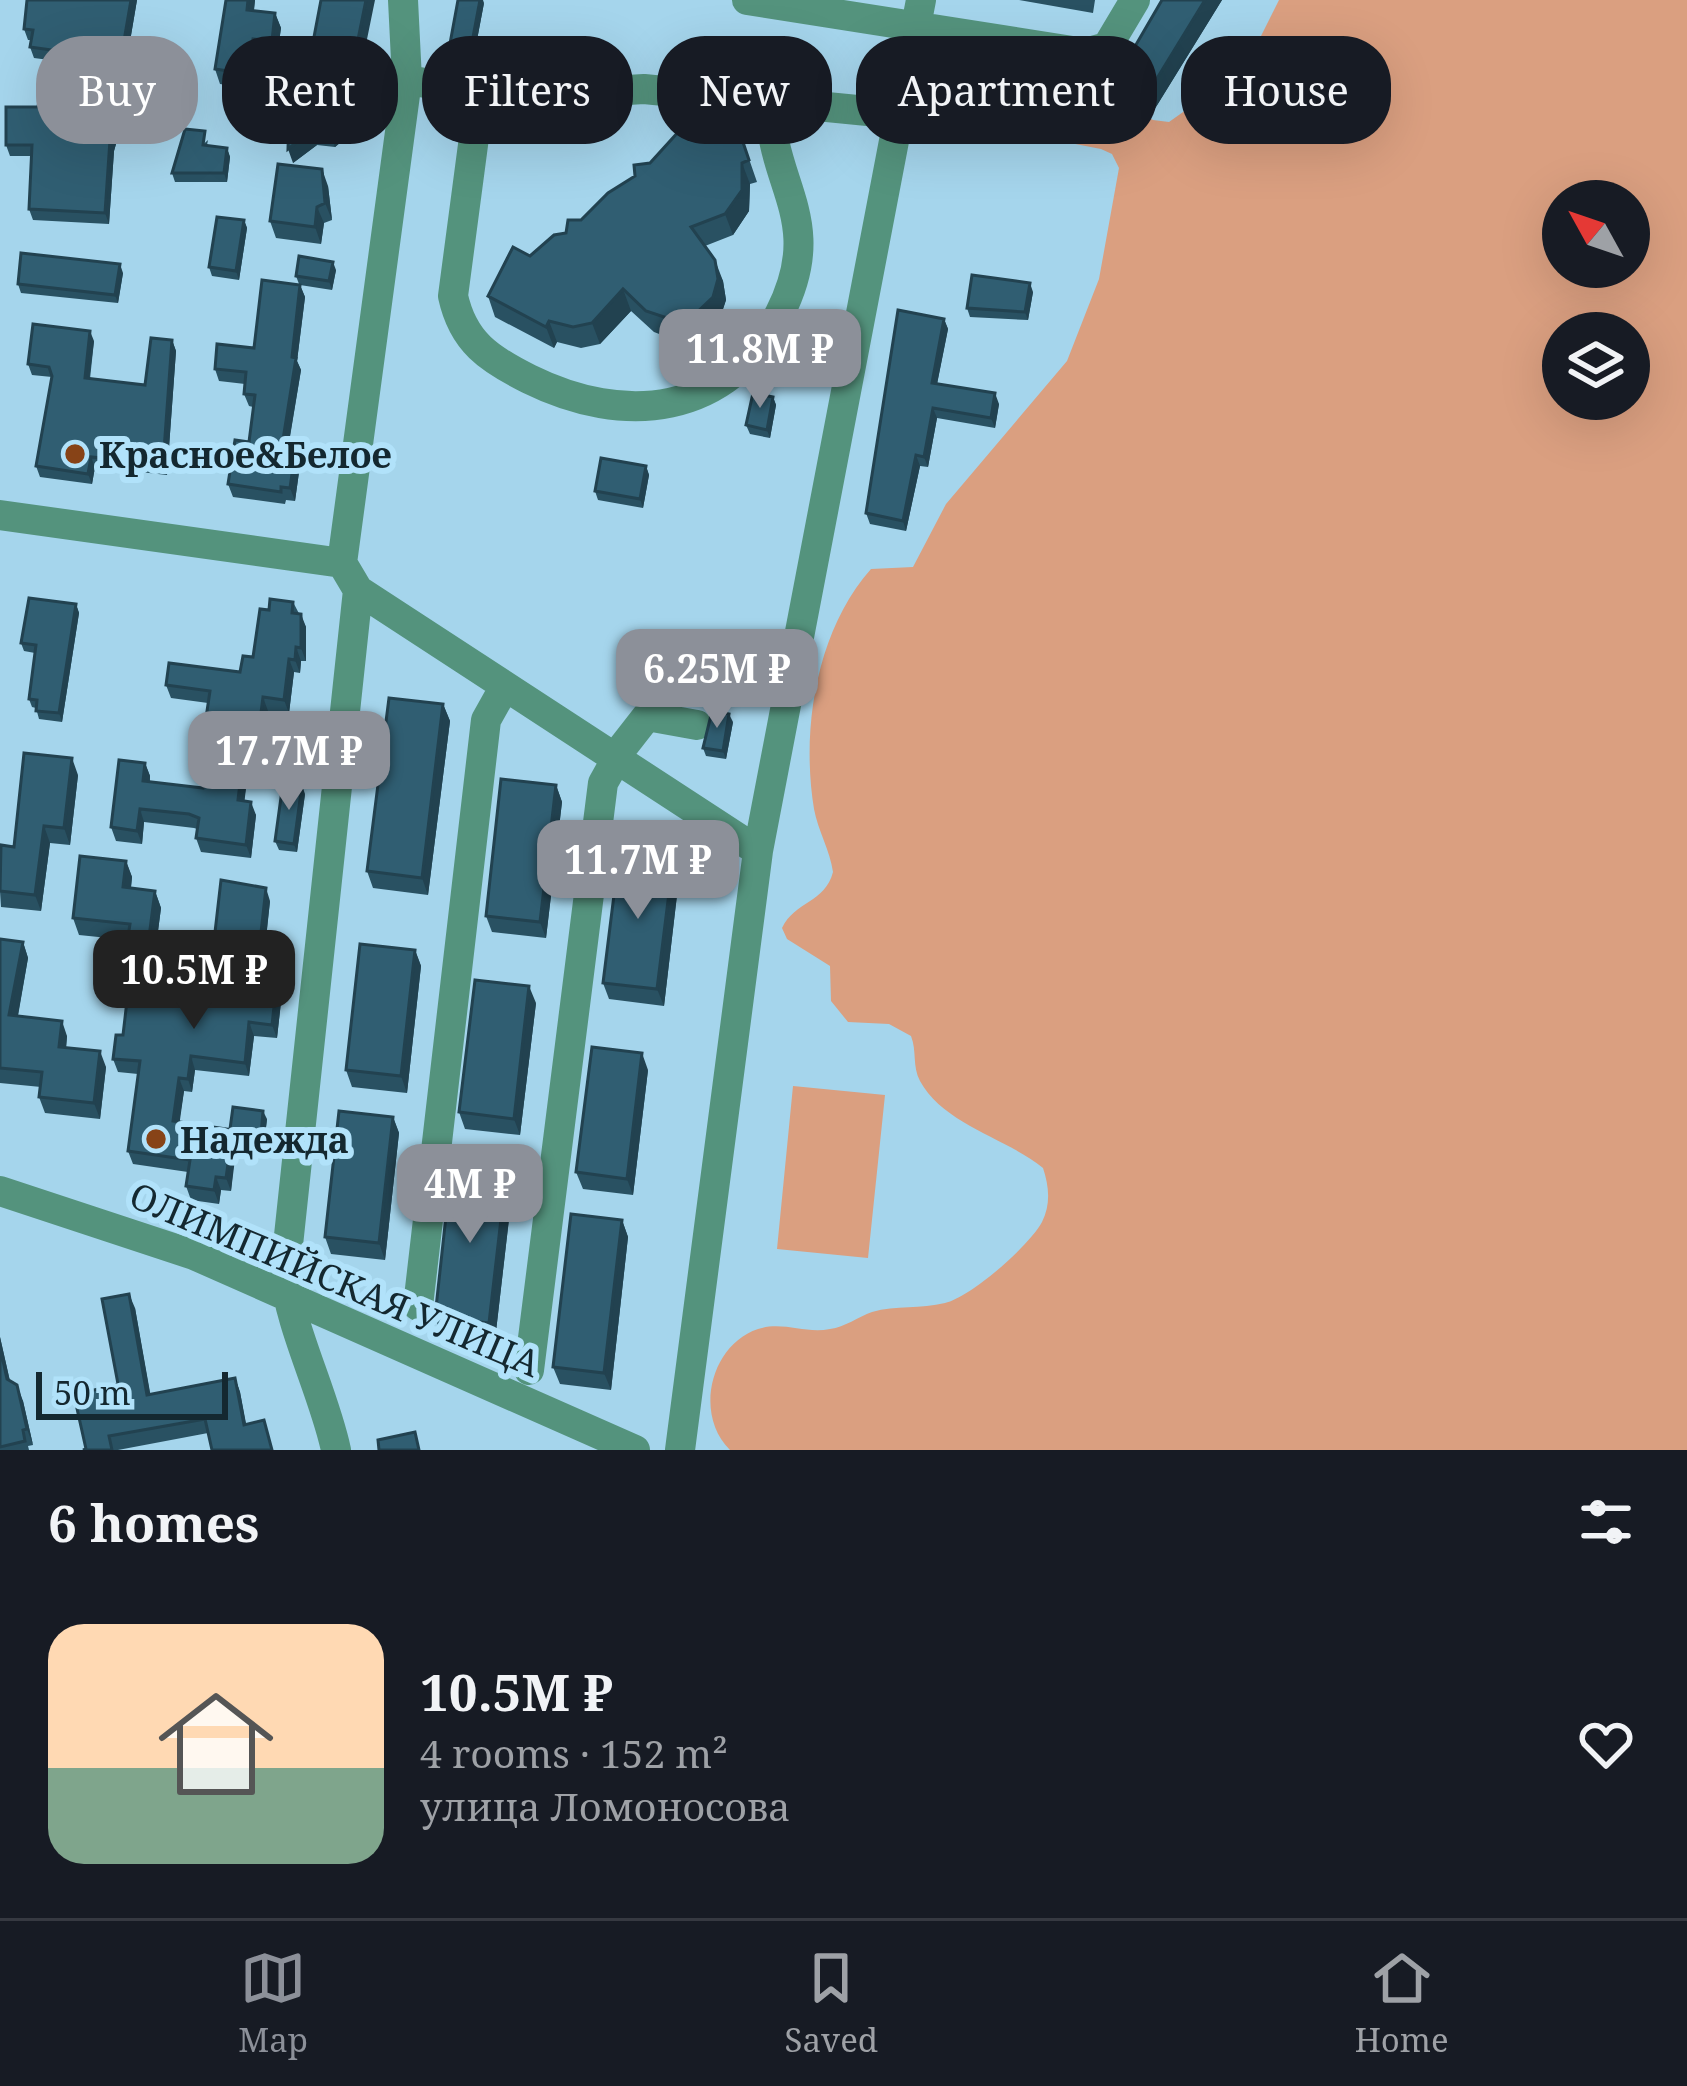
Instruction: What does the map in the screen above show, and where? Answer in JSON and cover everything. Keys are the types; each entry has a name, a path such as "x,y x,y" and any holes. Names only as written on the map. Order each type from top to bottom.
{"street":[{"path":"404,0 407,80 341,563 358,590 758,850"},
{"path":"747,0 918,13 1098,53 1135,0"},
{"path":"407,80 422,82"},
{"path":"473,144 453,296 467,336 495,363 575,400 626,409 671,404 725,378 766,338 780,313 796,265 798,213 774,144"},
{"path":"680,1450 758,850 892,144"},
{"path":"0,515 341,563"},
{"path":"336,1450 319,1382 287,1294 286,1254 358,590"},
{"path":"418,1306 486,720 505,686"},
{"path":"529,1370 602,783 647,716 697,725"},
{"name":"ОЛИМПИЙСКАЯ УЛИЦА","path":"0,1191 142,1236 287,1294 634,1450"}],"shaded area":[{"path":"1279,0 1687,0 1687,1450 730,1450 712,1419 710,1401 719,1365 742,1337 767,1327 830,1329 872,1312 956,1299 998,1269 1042,1222 1048,1202 1043,1168 960,1120 931,1096 918,1075 911,1036 889,1024 848,1022 831,1001 830,966 787,939 782,928 823,890 833,872 814,809 810,747 817,683 837,622 871,569 913,567 946,504 1067,361 1099,279 1119,168 1112,154 1075,144 1157,144 1157,120 1169,122 1181,113 1181,144 1391,144 1391,36 1261,36"},
{"path":"793,1086 885,1095 868,1258 777,1249"}],"building":[{"path":"27,0 131,0 125,36 36,36 36,48 30,47 33,30 24,29"},
{"path":"226,0 248,0 247,10 275,13 273,36 222,36 222,70 215,69"},
{"path":"321,0 366,0 359,36 314,36"},
{"path":"458,0 480,0 473,36 451,36"},
{"path":"1162,0 1205,0 1157,78 1157,36 1141,36"},
{"path":"6,107 36,107 36,144 110,144 105,213 29,209 32,145 6,145"},
{"path":"198,130 205,131 203,145 227,148 224,173 172,173 181,144 198,144"},
{"path":"667,144 744,144 749,160 742,163 742,190 725,214 691,227 715,260 718,279 713,297 692,317 673,320 646,311 623,289 592,323 573,327 549,321 546,327 488,296 513,247 530,256 554,235 566,233 568,220 581,220 608,193 635,176 634,165 650,163"},
{"path":"278,164 322,169 325,203 317,207 315,227 270,221"},
{"path":"217,217 244,220 236,271 209,267"},
{"path":"21,253 120,264 115,295 18,284"},
{"path":"299,256 333,262 329,281 296,276"},
{"path":"972,275 1030,283 1025,312 967,308"},
{"path":"262,280 300,285 292,357 296,358 282,446 295,453 290,488 281,487 281,492 228,484 235,440 249,442 255,395 244,394 246,372 215,369 217,344 254,348"},
{"path":"898,310 944,319 932,383 995,393 991,418 933,408 924,457 916,455 903,521 866,513"},
{"path":"33,324 90,331 85,378 145,385 151,338 172,340 163,464 91,457 88,474 36,466 52,376 49,367 28,364"},
{"path":"753,393 773,397 767,430 746,425"},
{"path":"601,458 646,466 640,499 595,491"},
{"path":"29,598 76,604 59,713 36,711 37,700 29,699 36,645 21,643"},
{"path":"270,599 293,602 292,613 301,614 301,648 296,647 295,660 289,659 284,700 263,697 255,760 243,758 238,800 251,802 246,845 196,838 199,818 189,814 140,809 137,831 111,827 119,760 145,763 143,781 203,788 204,781 220,783 226,741 203,738 210,691 166,685 169,663 240,672 243,656 253,657 260,609 269,610"},
{"path":"389,698 443,704 422,878 367,871"},
{"path":"712,711 729,714 723,751 703,748"},
{"path":"24,753 72,758 64,828 44,826 35,895 0,891 1,845 14,847"},
{"path":"501,779 556,785 540,922 486,916"},
{"path":"283,783 302,785 294,844 275,841"},
{"path":"619,855 673,861 657,989 603,983"},
{"path":"80,856 126,861 123,887 155,891 148,945 127,943 130,924 73,918"},
{"path":"221,880 266,888 255,986 276,989 272,1025 249,1022 245,1063 191,1056 188,1079 179,1078 173,1121 233,1130 226,1178 216,1177 214,1190 186,1186 190,1160 128,1151 140,1061 113,1059 116,1035 123,1035 132,958 211,967"},
{"path":"0,939 23,942 9,1015 62,1021 59,1047 100,1051 94,1103 39,1097 42,1072 0,1068"},
{"path":"360,944 415,950 401,1076 346,1070"},
{"path":"475,980 529,986 514,1119 459,1112"},
{"path":"592,1047 642,1053 627,1179 576,1172"},
{"path":"233,1107 263,1111 261,1135 232,1132"},
{"path":"339,1111 393,1117 379,1243 325,1237"},
{"path":"451,1170 506,1176 489,1323 435,1317"},
{"path":"571,1214 622,1220 604,1373 553,1367"},
{"path":"129,1294 147,1395 235,1378 244,1425 264,1420 272,1450 212,1450 205,1419 109,1436 112,1450 83,1450 74,1395 118,1384 102,1299"},
{"path":"0,1347 7,1379 17,1385 27,1429 23,1430 25,1441 0,1447"},
{"path":"415,1432 419,1450 379,1450 378,1440"}],"place":[{"name":"Красное&Белое","path":"75,454"},
{"name":"Надежда","path":"156,1139"}]}
